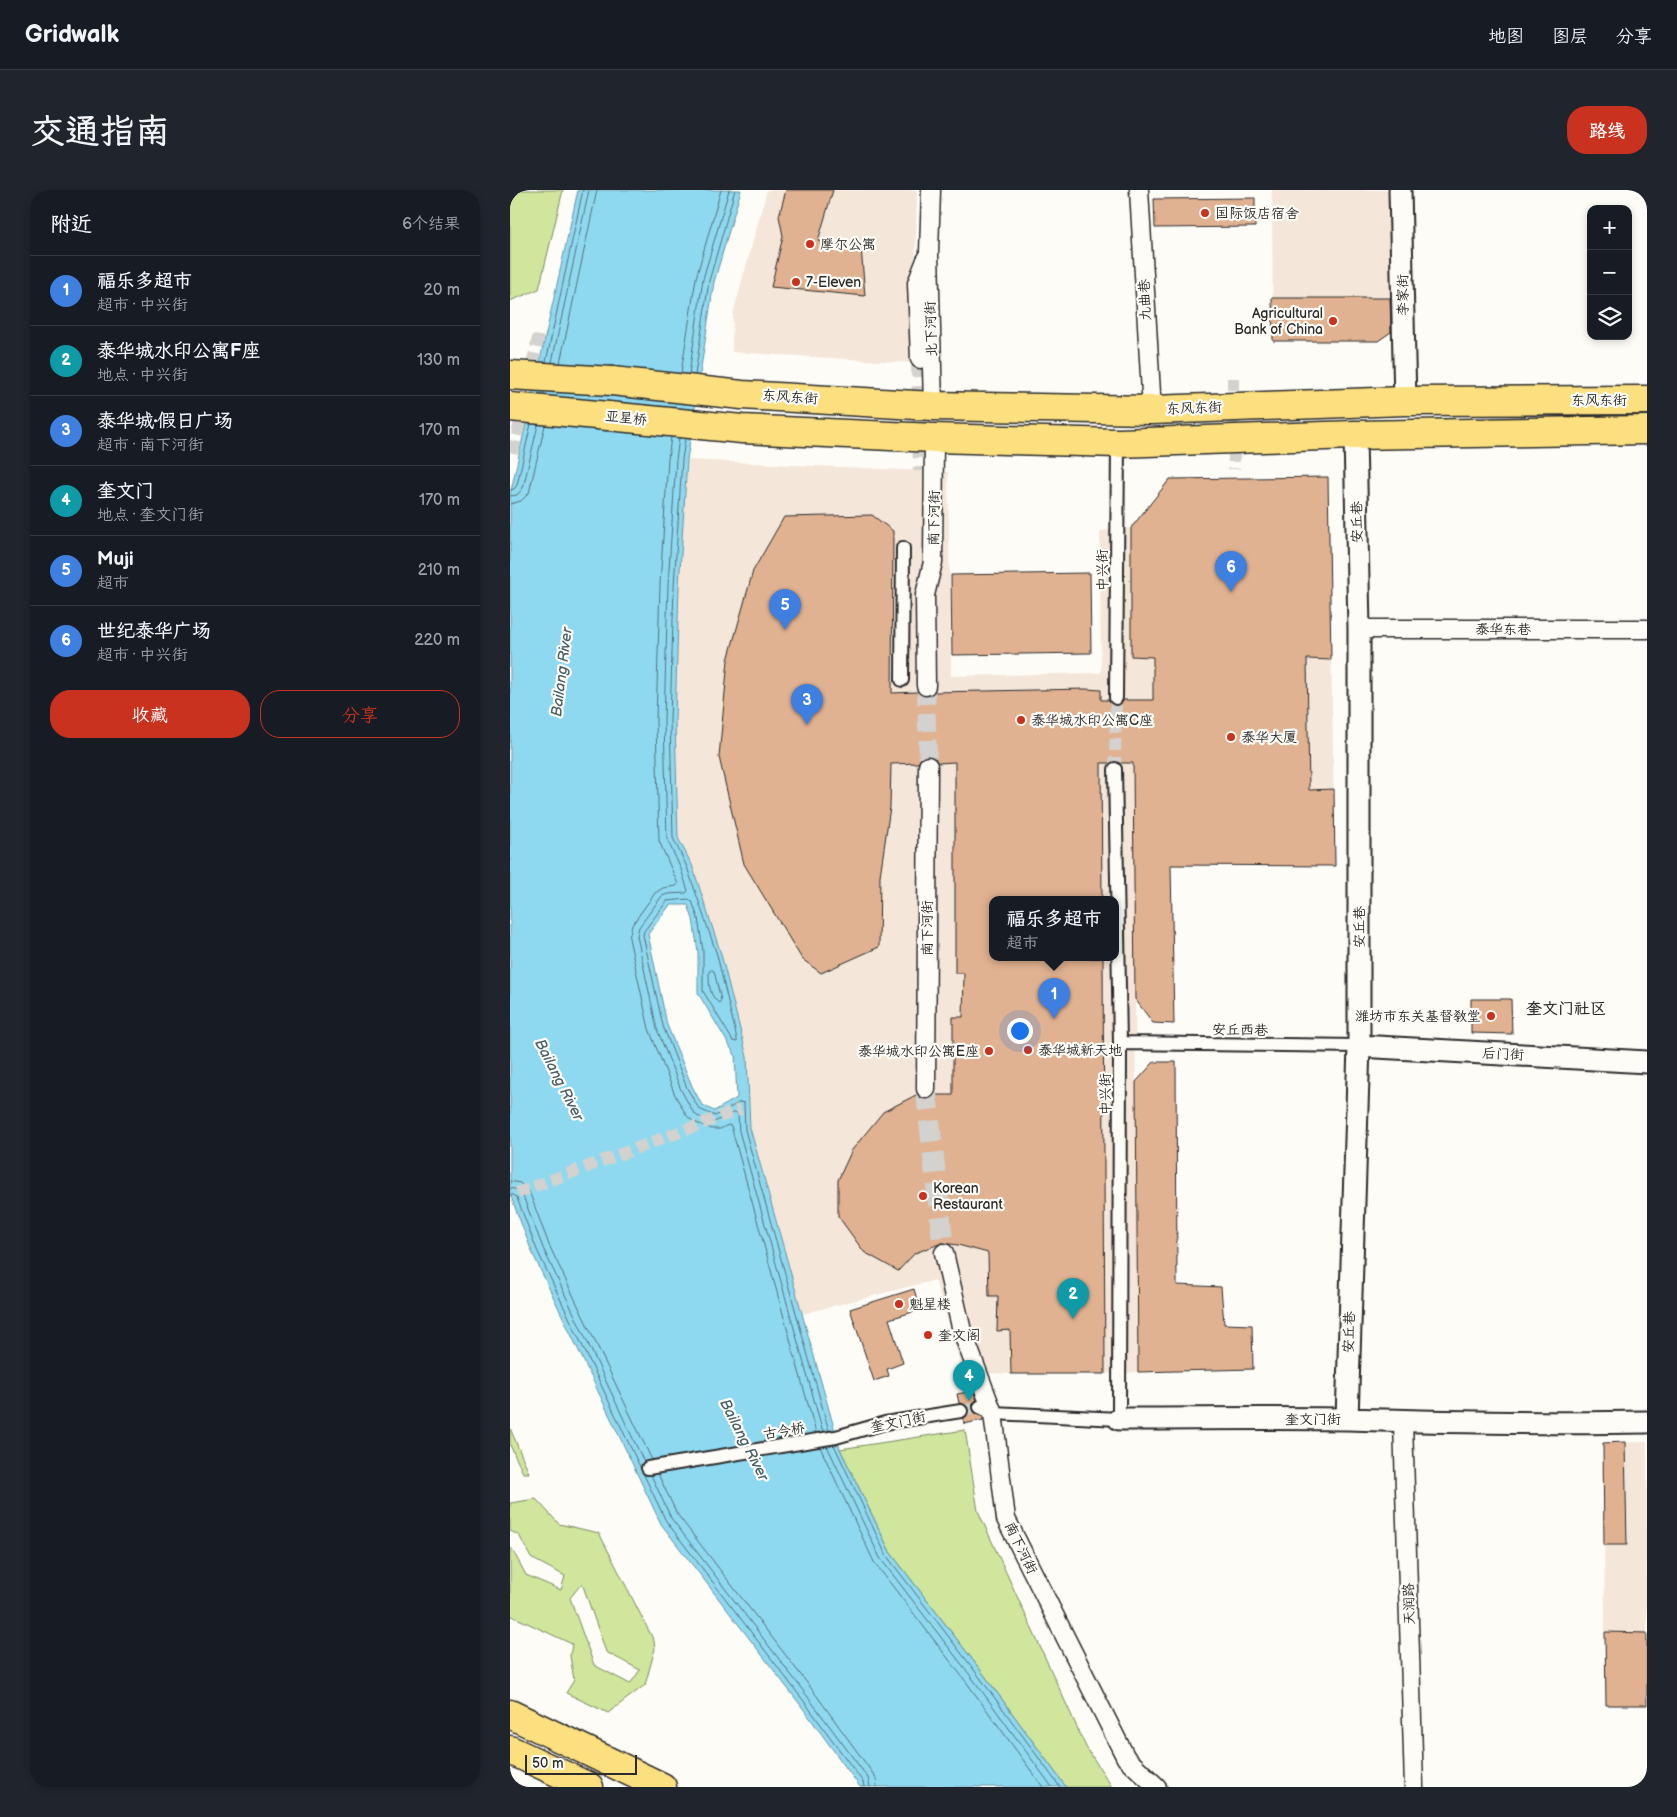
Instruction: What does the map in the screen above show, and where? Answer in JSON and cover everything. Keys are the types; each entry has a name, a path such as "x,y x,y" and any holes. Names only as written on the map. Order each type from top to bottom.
{"main road":[{"name":"东风东街","path":"510,375 612,381 742,394 934,406 1152,410 1406,401 1647,400"},
{"name":"亚星桥","path":"510,407 742,429 934,438"},
{"path":"934,438 1118,443 1355,435 1647,430"},
{"path":"510,1714 662,1787"},
{"path":"510,1750 589,1787"}],"street":[{"name":"北下河街","path":"931,190 929,252 934,406"},
{"name":"九曲巷","path":"1139,190 1152,410"},
{"name":"李家街","path":"1400,190 1406,401"},
{"name":"北下河街","path":"920,359 918,283 929,252"},
{"name":"安丘巷","path":"1347,1420 1359,1046 1359,628 1355,435"},
{"name":"南下河街","path":"926,686 925,595 933,562 934,438"},
{"name":"中兴街","path":"1116,698 1118,443"},
{"path":"922,471 925,595"},
{"path":"902,680 903,548"},
{"name":"泰华东巷","path":"1359,628 1647,629"},
{"name":"南下河街","path":"926,1089 928,766"},
{"name":"中兴街","path":"1115,769 1117,896"},
{"name":"中兴街","path":"1119,961 1119,1419"},
{"name":"安丘西巷","path":"1120,1043 1359,1046"},
{"name":"后门街","path":"1359,1046 1647,1062"},
{"name":"南下河街","path":"944,1253 962,1331 987,1410 1006,1519 1126,1758 1157,1787"},
{"name":"奎文门街","path":"987,1410 1119,1419 1647,1422"},
{"name":"奎文门街","path":"836,1437 885,1423 961,1411"},
{"name":"天润路","path":"1403,1422 1414,1787"},
{"name":"古今桥","path":"648,1468 836,1437"}],"shaded area":[{"path":"767,190 917,190 913,363 732,352 733,314"},
{"path":"1272,190 1395,190 1396,311 1391,332 1378,341 1273,341"},
{"path":"687,460 948,472 951,676 1101,673 1100,531 1131,528 1170,479 1328,477 1335,866 1134,864 1138,1372 1011,1374 963,1372 935,1280 802,1314 750,1128 747,1057 721,954 692,865 678,838 675,721 679,586"},
{"path":"1647,1442 1647,1705 1606,1705 1603,1443"}],"green space":[{"path":"510,190 563,190 539,289 510,301"},
{"path":"510,1428 529,1473 523,1473 510,1445"},
{"path":"965,1430 978,1511 1086,1747 1112,1787 1066,1787 982,1672 890,1552 840,1449"},
{"path":"536,1499 559,1524 599,1533 654,1641 655,1649 645,1685 608,1713 566,1693 574,1680 570,1656 572,1644 510,1615 510,1548 526,1575 561,1590 565,1576 531,1558 519,1535 510,1531 510,1503","holes":["582,1583 606,1652 640,1670 630,1684 594,1665 570,1598"]}],"water":[{"name":"Bailang River","path":"578,190 741,190 714,282 687,460 679,586 675,721 678,838 692,865 721,954 747,1057 750,1128 840,1449 890,1552 982,1672 1066,1787 860,1787 799,1703 661,1524 532,1252 510,1194 510,495","holes":["670,905 688,905 693,919 698,952 698,993 735,1055 737,1098 714,1111 702,1105 692,1086 667,1025 648,934"]}],"building":[{"name":"摩尔公寓","path":"786,190 833,190 818,241 861,247 865,296 771,287 783,236 779,216"},
{"name":"国际饭店宿舍","path":"1255,198 1255,227 1155,228 1154,199"},
{"name":"Agricultural Bank of China","path":"1272,298 1390,298 1391,332 1378,341 1273,341"},
{"path":"1328,477 1331,660 1307,659 1309,790 1334,789 1335,866 1171,865 1174,1024 1153,1023 1135,999 1133,763 1115,761 1101,763 1102,896 989,896 989,961 1103,961 1105,1374 1011,1374 1010,1330 997,1331 998,1296 989,1296 988,1253 942,1243 915,1253 898,1271 864,1252 838,1216 838,1180 852,1150 883,1112 916,1095 926,1100 935,1095 953,1095 953,1017 963,1017 964,973 955,973 955,762 938,763 934,757 928,755 922,757 918,763 891,764 890,807 880,876 879,947 821,973 802,959 744,864 719,757 728,660 753,571 784,517 872,515 893,531 892,693 918,692 927,697 934,692 1086,689 1101,690 1101,700 1108,700 1115,706 1120,705 1124,700 1153,700 1153,657 1131,656 1131,528 1170,479"},
{"path":"1090,573 1091,653 952,655 951,575"},
{"name":"潍坊市东关基督教堂","path":"1471,999 1511,999 1512,1034 1471,1033"},
{"path":"1154,1062 1176,1062 1177,1285 1221,1287 1224,1324 1252,1325 1253,1369 1138,1372 1136,1082"},
{"path":"914,1289 920,1310 889,1319 903,1363 887,1369 889,1376 874,1381 850,1309"},
{"path":"973,1391 977,1400 973,1403 972,1408 974,1412 983,1417 983,1420 964,1424 963,1419 968,1414 969,1409 964,1404 959,1403 957,1394"},
{"path":"1625,1442 1627,1545 1604,1545 1603,1443"},
{"path":"1605,1632 1647,1633 1647,1705 1606,1705"}],"tunnel":[{"path":"513,453 539,333"},
{"path":"920,359 922,471"},
{"path":"1233,378 1234,469"},
{"path":"926,686 928,766"},
{"path":"1115,769 1116,698"},
{"path":"926,1089 944,1253"},
{"path":"517,1193 741,1109"},
{"path":"961,1411 980,1407"}],"place":[{"name":"国际饭店宿舍","path":"1205,213"},
{"name":"摩尔公寓","path":"810,244"},
{"name":"7-Eleven","path":"796,282"},
{"name":"Agricultural Bank of China","path":"1333,321"},
{"name":"世纪泰华广场","path":"1231,592"},
{"name":"Muji","path":"785,630"},
{"name":"泰华城水印公寓C座","path":"1021,720"},
{"name":"泰华城·假日广场","path":"807,725"},
{"name":"泰华大厦","path":"1231,737"},
{"name":"潍坊市东关基督教堂","path":"1491,1016"},
{"name":"福乐多超市","path":"1054,1019"},
{"name":"泰华城新天地","path":"1028,1050"},
{"name":"泰华城水印公寓E座","path":"989,1051"},
{"name":"Korean Restaurant","path":"923,1196"},
{"name":"魁星楼","path":"899,1304"},
{"name":"泰华城水印公寓F座","path":"1073,1319"},
{"name":"奎文阁","path":"928,1335"},
{"name":"奎文门","path":"969,1401"}],"district":[{"name":"奎文门社区","path":"1566,1009"}]}
